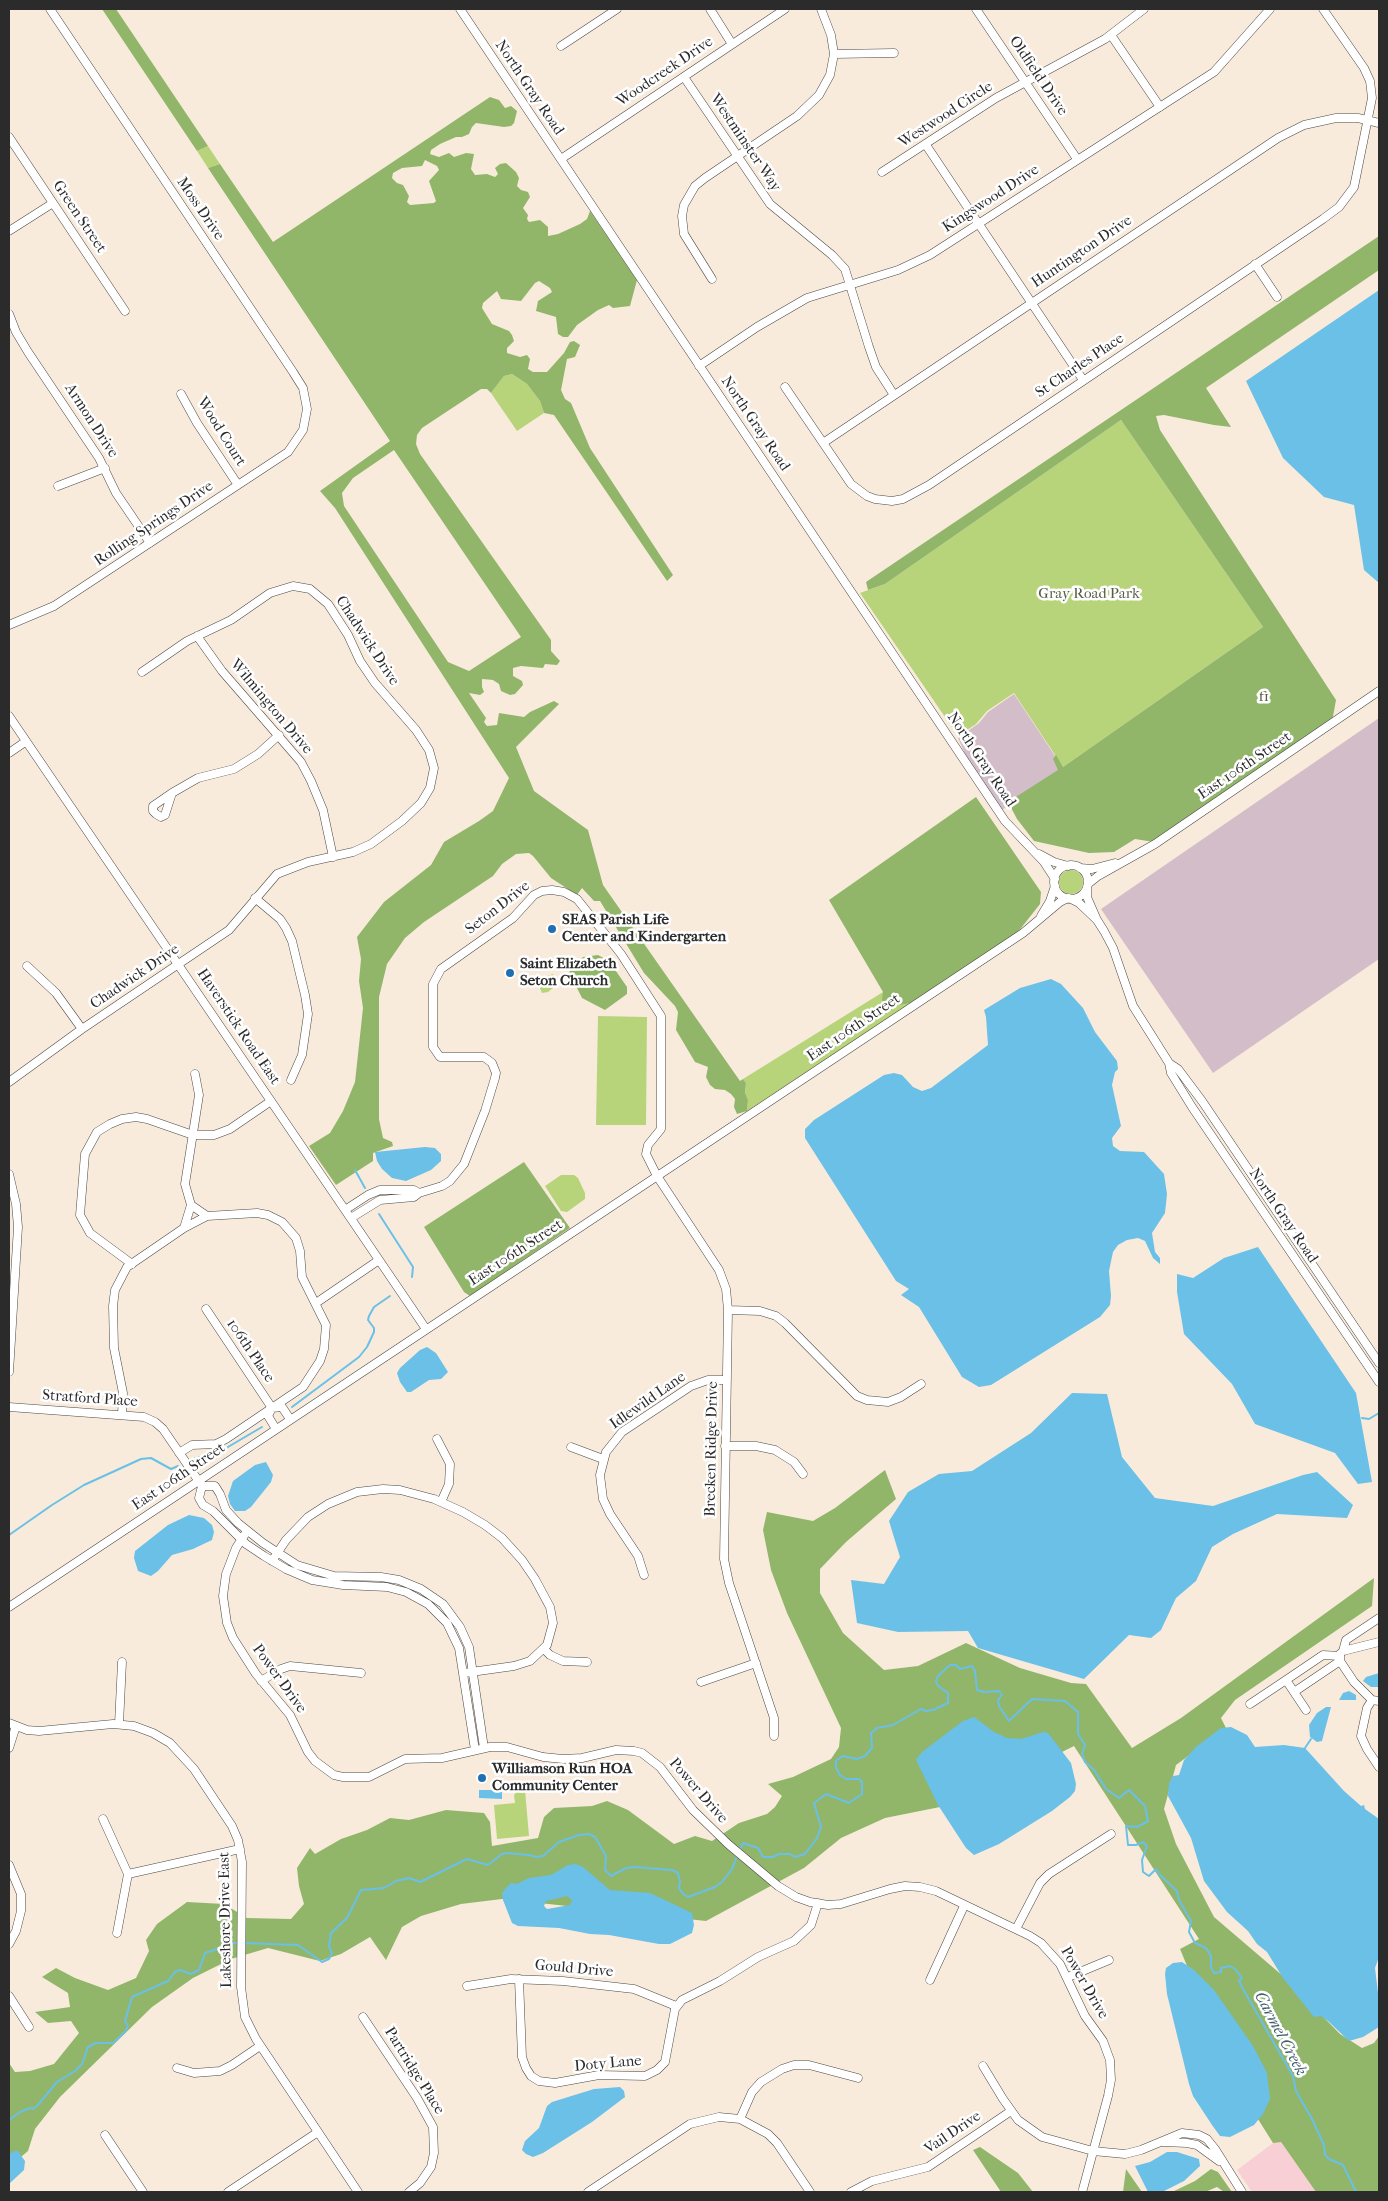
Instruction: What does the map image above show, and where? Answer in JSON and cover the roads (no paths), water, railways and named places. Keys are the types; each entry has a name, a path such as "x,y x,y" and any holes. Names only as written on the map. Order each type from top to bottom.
{"street":[{"name":"Moss Drive","path":"50,9 303,388 307,409 303,430"},
{"name":"North Gray Road","path":"460,9 1005,821 1051,871 1055,883"},
{"path":"561,46 616,9"},
{"path":"710,9 732,44"},
{"name":"Woodcreek Drive","path":"560,159 786,9"},
{"path":"712,279 684,234 683,210 688,195 695,186 810,106 826,84 833,64 834,54 831,35 821,9"},
{"name":"Oldfield Drive","path":"976,9 1078,159"},
{"name":"Westwood Circle","path":"882,172 996,98 1111,35 1144,9"},
{"name":"Kingswood Drive","path":"699,366 788,308 807,298 916,264 1214,72 1270,9"},
{"name":"St Charles Place","path":"785,387 846,478 858,490 875,499 892,501 903,499 929,485 1339,208 1348,197 1356,179 1372,98 1368,75 1324,9"},
{"path":"1111,35 1160,107"},
{"path":"834,54 894,53"},
{"name":"Westminster Way","path":"684,77 770,204 837,259 845,269 874,360 894,395"},
{"name":"Huntington Drive","path":"823,443 1031,302 1290,131 1304,125 1336,118 1379,122"},
{"name":"Green Street","path":"9,137 125,312"},
{"path":"926,145 1083,380"},
{"path":"9,232 53,203"},
{"path":"1255,264 1277,297"},
{"name":"Armon Drive","path":"9,314 16,332 28,352 106,468 116,493 150,543"},
{"name":"Wood Court","path":"181,394 197,423 238,485"},
{"name":"Rolling Springs Drive","path":"9,625 54,606 288,452 303,430"},
{"path":"58,486 106,468"},
{"name":"Chadwick Drive","path":"9,1082 82,1029 229,930 277,874 293,867 353,852 377,840 402,821 421,803 427,795 434,777 433,761 429,750 416,730 375,684 360,661 348,635 328,604 310,589 293,586 278,589 231,620 197,636 142,672"},
{"name":"Wilmington Drive","path":"197,636 222,671 301,762 323,810 333,856"},
{"name":"East 106th Street","path":"1088,886 1098,876 1155,844 1379,691"},
{"name":"Haverstick Road East","path":"9,716 426,1329"},
{"path":"172,792 198,778 221,773 241,765 258,754 279,735"},
{"path":"9,753 26,742"},
{"name":"North Gray Road","path":"1033,851 1054,862 1068,866"},
{"name":"East 106th Street","path":"1080,868 1092,870 1124,861"},
{"path":"1068,866 1080,868 1086,873 1088,886 1079,897 1069,899 1059,893 1055,883 1059,871 1068,866"},
{"name":"East 106th Street","path":"1038,920 1050,901 1055,883"},
{"name":"North Gray Road","path":"1088,886 1087,897 1097,920 1113,948 1133,1006 1169,1062 1178,1069 1202,1101 1379,1363"},
{"name":"Seton Drive","path":"351,1218 380,1200 414,1197 419,1193 442,1186 461,1169 485,1111 495,1078 495,1068 484,1057 448,1058 436,1054 433,1047 433,984 436,975 446,963 512,918 527,900 542,891 564,892 577,899 621,954 661,1016 661,1129 646,1150 657,1176"},
{"path":"255,898 280,919 286,928 292,941 305,995 308,1014 302,1055 291,1080"},
{"name":"North Gray Road","path":"1069,899 1079,903 1097,920"},
{"name":"East 106th Street","path":"9,1607 200,1484 276,1429 1028,930 1038,920 1069,899"},
{"path":"27,966 56,993 82,1029"},
{"name":"North Gray Road","path":"1169,1062 1171,1073 1192,1108 1379,1382"},
{"path":"184,1228 191,1205 185,1184 200,1095 195,1074"},
{"path":"132,1264 95,1237 84,1226 80,1204 85,1153 97,1132 122,1119 147,1119 193,1135 209,1136 221,1133 271,1101"},
{"path":"9,1174 16,1204 18,1227 9,1372"},
{"name":"Brecken Ridge Drive","path":"657,1176 722,1276 727,1296 724,1559 729,1582 774,1718 774,1736"},
{"name":"Seton Drive","path":"345,1210 368,1195 380,1190 414,1190 419,1193"},
{"path":"191,1205 207,1216"},
{"path":"122,1415 122,1393 114,1348 113,1306 117,1284 127,1267 184,1228 207,1216 257,1213 268,1215 282,1222 296,1238 300,1251 302,1277 326,1325 324,1349 320,1361 303,1386 220,1442 192,1445 179,1453"},
{"path":"316,1303 379,1260"},
{"name":"106th Place","path":"206,1309 272,1408"},
{"path":"728,1310 760,1311 776,1316 852,1392 862,1398 878,1402 888,1402 901,1397 921,1384"},
{"name":"Idlewild Lane","path":"644,1575 638,1556 610,1514 603,1499 600,1475 603,1459 622,1432 684,1390 708,1380 727,1380"},
{"name":"106th Place","path":"272,1408 282,1407 290,1420"},
{"name":"Stratford Place","path":"9,1408 144,1417 155,1422 200,1484"},
{"name":"106th Place","path":"272,1408 268,1416 276,1429"},
{"path":"437,1440 450,1464 448,1484 441,1502"},
{"path":"725,1446 756,1446 776,1450 794,1462 803,1474"},
{"path":"572,1447 603,1459"},
{"path":"475,1750 459,1648 451,1628 434,1608 417,1597 401,1590 387,1587 323,1583 300,1576 272,1561 241,1540 213,1511 203,1505 199,1498 200,1484 215,1486 226,1510 247,1531 277,1553 297,1564 318,1573 342,1577 394,1579 428,1592 447,1609 460,1627 469,1647 484,1748"},
{"path":"272,1561 289,1536 308,1517 328,1504 348,1495 366,1491 392,1489 413,1492 441,1502 470,1516 497,1534 516,1552 531,1573 552,1615 552,1632 544,1649 525,1663 464,1673"},
{"name":"Power Drive","path":"247,1531 236,1548 226,1574 223,1596 224,1610 233,1638 261,1682 290,1714 305,1747 315,1761 334,1774 343,1777 368,1777 406,1759 442,1758 484,1748 507,1747 543,1757 563,1759 582,1758 625,1749 642,1754 660,1767 693,1810 728,1844 786,1892 818,1903 842,1904 905,1886 920,1887 936,1892 1016,1929 1046,1947 1068,1977 1085,2016 1103,2041 1110,2060 1111,2080 1083,2188"},
{"path":"1379,1618 1346,1640 1341,1656 1348,1675 1375,1700 1367,1708 1361,1736 1379,1767"},
{"path":"1294,1692 1341,1656 1379,1642"},
{"path":"544,1649 550,1655 563,1661 587,1662"},
{"path":"1250,1704 1323,1655 1341,1656"},
{"path":"119,1724 122,1662"},
{"path":"701,1682 756,1663"},
{"path":"261,1682 281,1669 290,1666 361,1673"},
{"path":"1286,1680 1306,1710"},
{"name":"Lakeshore Drive East","path":"13,1725 27,1730 39,1731 119,1724 141,1728 170,1742 194,1769 232,1826 240,1849 242,1862 242,2005 249,2027 358,2192"},
{"path":"9,1748 13,1725"},
{"path":"103,1820 128,1874 117,1933"},
{"path":"1016,1929 1040,1883 1049,1874 1111,1834"},
{"path":"128,1874 240,1849"},
{"path":"9,1865 21,1894 22,1911 16,1932 9,1944"},
{"path":"676,2006 688,1996 720,1981 758,1957 794,1941 811,1924 818,1903"},
{"path":"930,1980 964,1906"},
{"path":"1068,1977 1109,1960"},
{"name":"Gould Drive","path":"467,1986 519,1979 544,1979 627,1988 676,2006"},
{"name":"Doty Lane","path":"519,1979 522,2057 531,2076 546,2083 555,2084 599,2075 639,2076 652,2073 662,2066 667,2056 676,2006"},
{"path":"9,1996 29,2027"},
{"name":"Partridge Place","path":"363,2017 417,2098 433,2127 434,2153 431,2167 420,2183 408,2192"},
{"path":"177,2068 194,2073 220,2071 260,2046"},
{"path":"740,2119 752,2092 761,2082 782,2069 794,2065 809,2065 858,2078"},
{"path":"983,2066 1011,2111 1026,2127 1042,2137 1093,2151 1126,2154 1161,2142 1174,2141 1197,2145 1223,2164 1242,2192"},
{"name":"Vail Drive","path":"851,2192 872,2181 928,2167 1011,2111"},
{"path":"588,2192 690,2124 719,2117 740,2119 755,2126 773,2139 810,2192"},
{"path":"228,2192 318,2132"},
{"path":"105,2136 143,2192"}],"water":[{"path":"1379,290 1379,583 1364,570 1354,505 1324,497 1283,458 1246,381"},
{"path":"1051,979 1061,984 1083,1008 1095,1032 1117,1061 1118,1069 1115,1072 1112,1085 1121,1126 1112,1138 1113,1146 1120,1151 1144,1152 1164,1174 1167,1194 1165,1213 1152,1233 1155,1252 1160,1258 1160,1264 1153,1258 1145,1241 1138,1238 1127,1240 1118,1245 1113,1252 1109,1271 1110,1305 1100,1317 991,1385 979,1387 962,1377 919,1307 901,1295 909,1289 896,1281 805,1138 805,1129 814,1120 884,1075 894,1073 902,1075 913,1087 922,1091 931,1088 988,1045 984,1010 1020,988"},
{"path":"425,1147 435,1148 441,1154 441,1161 431,1170 406,1181 392,1178 382,1169 377,1161 375,1152"},
{"path":"1258,1247 1356,1393 1372,1482 1358,1484 1335,1453 1255,1424 1232,1384 1184,1334 1177,1292 1177,1274 1193,1278 1224,1258"},
{"path":"427,1347 436,1353 448,1372 441,1379 429,1380 411,1392 407,1392 400,1382 397,1373 420,1350"},
{"path":"1072,1393 1107,1394 1122,1457 1155,1498 1213,1506 1317,1472 1353,1505 1347,1518 1277,1514 1233,1534 1212,1547 1196,1581 1176,1598 1161,1630 1151,1638 1129,1635 1084,1679 978,1648 968,1631 898,1632 857,1623 851,1580 884,1584 900,1557 889,1521 908,1492 939,1474 972,1471 1031,1433"},
{"path":"266,1462 273,1475 271,1482 251,1507 245,1511 235,1511 230,1504 228,1496 233,1481 255,1465"},
{"path":"189,1515 204,1518 212,1525 214,1532 212,1540 193,1549 172,1555 151,1576 138,1571 134,1558 135,1551 168,1525"},
{"path":"1379,1673 1379,1687 1371,1687 1363,1681 1366,1677"},
{"path":"1349,1691 1356,1695 1356,1700 1339,1700 1343,1693"},
{"path":"1326,1707 1331,1707 1322,1741 1317,1742 1310,1737 1309,1725 1317,1713"},
{"path":"974,1717 994,1732 1007,1738 1021,1739 1043,1732 1048,1733 1071,1763 1076,1784 1075,1791 1070,1797 1052,1811 999,1844 974,1855 966,1848 938,1805 916,1760 922,1752 963,1721"},
{"path":"1231,1727 1247,1735 1255,1747 1284,1745 1305,1748 1344,1791 1361,1806 1364,1805 1365,1809 1379,1819 1379,1957 1375,1968 1379,2001 1379,2027 1363,2037 1349,2041 1321,2016 1314,2017 1283,1978 1267,1952 1227,1912 1204,1881 1191,1838 1168,1796 1169,1783 1173,1776 1179,1775 1184,1760 1196,1747 1221,1728"},
{"path":"495,1787 502,1787 502,1799 479,1798 479,1790 494,1790"},
{"path":"576,1864 583,1867 610,1890 650,1893 692,1913 694,1925 692,1933 670,1944 659,1944 559,1928 518,1926 512,1923 502,1893 507,1887 511,1883 517,1884 529,1878 551,1875 568,1865","holes":["567,1896 572,1900 570,1905 547,1909 544,1906 546,1901"]},
{"path":"1182,1962 1194,1970 1214,1990 1253,2046 1267,2073 1270,2099 1263,2114 1254,2125 1230,2137 1220,2136 1193,2096 1189,2084 1167,1994 1165,1974 1166,1968 1173,1963"},
{"path":"620,2087 624,2091 625,2097 592,2122 543,2153 533,2157 522,2150 525,2141 539,2128 547,2106 552,2102 594,2089"},
{"path":"17,2150 25,2161 24,2170 9,2184 9,2154"},
{"path":"1167,2152 1177,2152 1199,2159 1200,2166 1184,2181 1162,2192 1148,2192 1135,2166 1150,2162"}],"waterway":[{"path":"355,1170 365,1188"},
{"path":"379,1214 413,1267 412,1277"},
{"path":"292,1407 359,1357 367,1347 374,1332 374,1328 368,1320 369,1316 374,1307 390,1296"},
{"path":"1362,1418 1369,1419 1379,1413"},
{"path":"195,1458 216,1454 262,1427"},
{"path":"9,1535 84,1485 141,1459 151,1458 171,1469 178,1466"},
{"name":"Carmel Creek","path":"739,1852 743,1843 758,1848 763,1857 773,1857 779,1854 790,1854 795,1857 805,1854 817,1838 821,1827 814,1803 826,1794 849,1803 862,1794 862,1782 859,1779 846,1779 840,1775 836,1768 836,1761 843,1756 857,1759 865,1756 872,1748 871,1733 877,1728 893,1725 921,1709 926,1711 933,1710 948,1703 948,1693 938,1686 936,1681 938,1676 950,1665 956,1665 960,1669 972,1666 975,1671 977,1690 984,1692 999,1691 1002,1695 998,1700 999,1706 1009,1721 1032,1699 1065,1701 1078,1712 1078,1734 1085,1745 1082,1754 1085,1762 1094,1770 1106,1789 1119,1798 1129,1790 1145,1806 1148,1821 1137,1827 1126,1826 1128,1845 1136,1845 1143,1842 1147,1846 1142,1860 1143,1872 1149,1876 1156,1869 1177,1891 1179,1900 1191,1921 1189,1932 1195,1943 1206,1948 1211,1956 1211,1967 1214,1973 1221,1972 1221,1968 1230,1966 1242,1978 1239,1981 1243,1989 1293,2076 1296,2091 1324,2145 1325,2155 1329,2159 1343,2165 1356,2192"},
{"path":"1305,1748 1311,1739"},
{"name":"Carmel Creek","path":"244,1943 298,1945 322,1962 329,1959 332,1953 329,1946 331,1933 347,1918 361,1890 384,1888 396,1881 409,1878 420,1882 467,1859 488,1865 502,1854 507,1853 536,1857 543,1856 559,1842 579,1835 589,1834 595,1837 606,1856 605,1870 611,1876 626,1868 634,1867 672,1870 678,1873 679,1888 688,1897 715,1887 722,1882 732,1869 737,1856"},
{"name":"Carmel Creek","path":"9,2120 20,2112 30,2108 33,2109 57,2082 75,2071 82,2064 88,2047 96,2043 113,2043 125,2032 128,2026 125,2021 132,1997 168,1981 175,1972 180,1970 191,1974 199,1970 205,1953 231,1943 239,1943"}],"place":[{"name":"SEAS Parish Life Center and Kindergarten","path":"552,929"},
{"name":"Saint Elizabeth Seton Church","path":"510,973"},
{"name":"Williamson Run HOA Community Center","path":"482,1778"}],"park label":[{"name":"Gray Road Park","path":"1089,594"},
{"name":"f1","path":"1264,697"}]}
